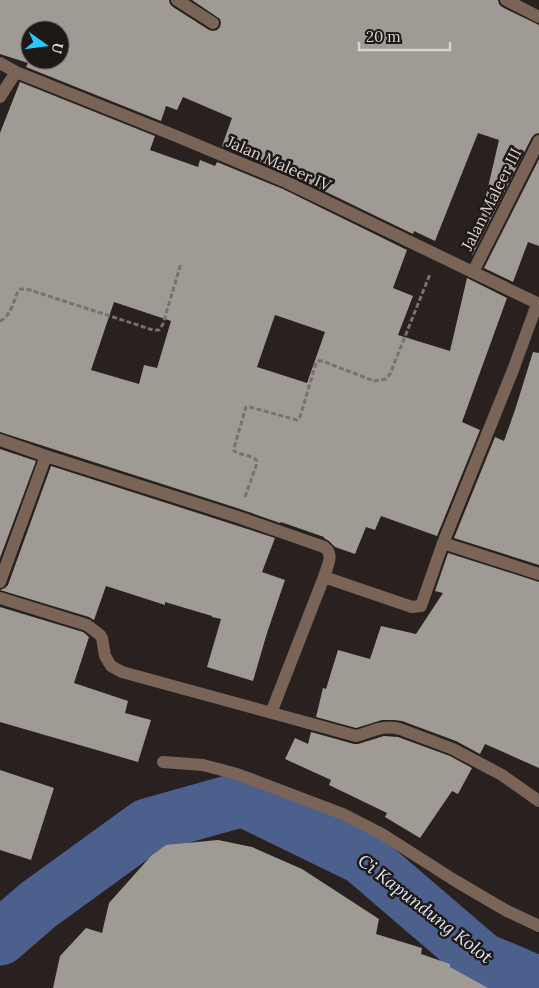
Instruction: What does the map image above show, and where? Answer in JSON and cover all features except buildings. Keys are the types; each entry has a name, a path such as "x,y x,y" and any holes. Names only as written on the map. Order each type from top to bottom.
{"street":[{"path":"177,0 213,23"},
{"path":"506,0 539,17"},
{"name":"Jalan Maleer IV","path":"0,63 16,72 286,182 538,304"},
{"path":"0,97 16,72"},
{"name":"Jalan Maleer III","path":"473,272 539,141"},
{"path":"324,577 412,607 417,608 421,606 443,543 538,304"},
{"path":"0,440 238,517 324,546 328,550 331,556 324,577 270,713"},
{"path":"0,582 46,456"},
{"path":"443,543 539,574"},
{"path":"0,598 87,625 100,634 105,656 111,666 122,672 356,736 383,727 400,729 453,749 502,775 539,802"},
{"path":"163,762 203,765 237,774 343,814 382,834 507,911 539,926"}],"path":[{"path":"238,517 257,461 234,450 246,407 297,420 300,417 316,362 318,361 374,381 386,379 390,374 438,255"},
{"path":"0,321 3,321 7,316 18,291 21,289 30,290 153,330 159,330 163,324 181,264"}],"waterway":[{"name":"Ci Kapundung Kolot","path":"0,938 38,905 147,826 243,799 362,857 482,960 539,984"}]}
